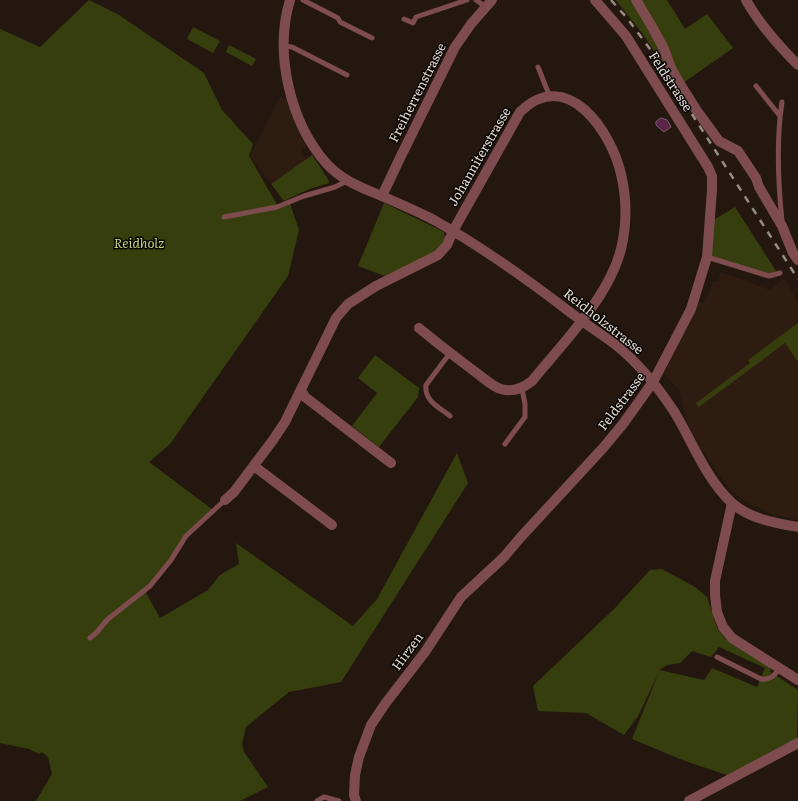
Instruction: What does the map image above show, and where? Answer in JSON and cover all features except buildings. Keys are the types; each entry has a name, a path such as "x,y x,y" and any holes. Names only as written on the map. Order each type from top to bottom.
{"street":[{"name":"Reidholzstrasse","path":"290,0 285,19 284,46 287,79 300,119 314,146 325,162 339,176 418,212 453,231 499,260 616,346 653,382 674,413 705,469 732,503 762,519 798,527"},
{"name":"Feldstrasse","path":"520,538 603,448 623,424 653,382 691,309 707,257 712,176 708,167 626,36 595,0"},
{"path":"636,0 658,37 671,68 697,111 719,141 738,151 756,178 759,187 782,226 793,253 798,260"},
{"path":"746,0 754,15 777,44 798,65"},
{"name":"Freiherrenstrasse","path":"382,196 455,47 471,24 489,4"},
{"path":"419,328 450,353 501,389 514,391 522,389 532,381 582,320 611,277 620,251 625,224 624,185 619,166 612,148 595,119 576,102 550,96"},
{"name":"Johanniterstrasse","path":"225,500 234,492 254,466 285,422 336,318 348,304 376,286 438,255 447,245 453,231 516,118 525,107 531,103 550,96"},
{"path":"301,390 305,397 391,463"},
{"path":"254,466 332,525"},
{"path":"732,503 715,581 717,612 723,627 732,638 798,680"},
{"name":"Hirzen","path":"356,801 354,795 355,774 359,757 371,725 385,704 425,652 461,597 504,557 520,538"},
{"path":"689,801 798,743"}],"lane":[{"path":"303,0 338,18 340,22 372,38"},
{"path":"404,19 413,23 416,17 467,0"},
{"name":"Freiherrenstrasse","path":"476,0 489,4"},
{"path":"284,46 292,47 347,75"},
{"path":"538,67 550,96"},
{"path":"756,86 780,116"},
{"path":"782,102 780,116 778,180 782,226"},
{"path":"224,217 277,207 348,181"},
{"path":"707,257 769,276 780,273"},
{"path":"450,353 426,385 425,391 427,397 450,416"},
{"path":"504,444 525,417 525,404 522,389"},
{"path":"90,638 108,619 150,586 171,560 186,536 225,500"},
{"path":"717,657 761,678 767,679 773,676 779,669"},
{"path":"317,801 324,797 339,801"}],"shaded area":[{"path":"280,97 286,100 307,147 301,150 306,159 271,184 250,156"},
{"path":"661,118 667,120 671,127 664,132 656,125 656,122"},
{"path":"721,272 770,290 784,278 798,301 798,519 774,515 751,505 730,490 701,448 686,420 679,390 664,374 697,301 704,303 713,281 718,282"}],"green space":[{"name":"Reidholz","path":"89,0 119,15 204,73 222,110 253,144 249,156 279,208 290,204 299,230 288,276 170,444 149,462 213,510 186,536 145,591 160,618 208,590 220,575 239,564 236,543 353,626 377,599 457,453 468,483 341,682 289,692 246,727 242,744 244,752 268,787 240,801 36,801 52,774 48,757 42,752 39,754 29,749 0,743 0,29 40,47"},
{"path":"616,0 633,0 665,62 664,66 642,33"},
{"path":"638,0 667,0 685,29 707,14 733,48 683,83"},
{"path":"193,27 220,41 213,53 187,39"},
{"path":"229,45 256,59 252,66 226,52"},
{"path":"312,155 328,179 329,183 309,189 284,201 271,184"},
{"path":"384,203 444,232 445,239 434,254 385,276 358,266"},
{"path":"735,207 776,271 769,274 709,256 712,221"},
{"path":"798,323 798,362 785,343 699,407 696,403 750,363 748,360"},
{"path":"375,355 419,388 418,397 379,447 352,426 377,393 358,378"},
{"path":"662,569 695,587 707,597 717,628 725,638 769,667 771,671 769,671 798,690 797,740 730,776 685,761 632,739 659,672 638,716 624,735 586,713 538,711 533,686 615,608 650,570","holes":["719,647 765,668 757,687 712,668 704,680 659,670 667,665 680,663 692,651 711,657"]}],"railway":[{"path":"611,0 627,18 650,49 798,279"}]}
